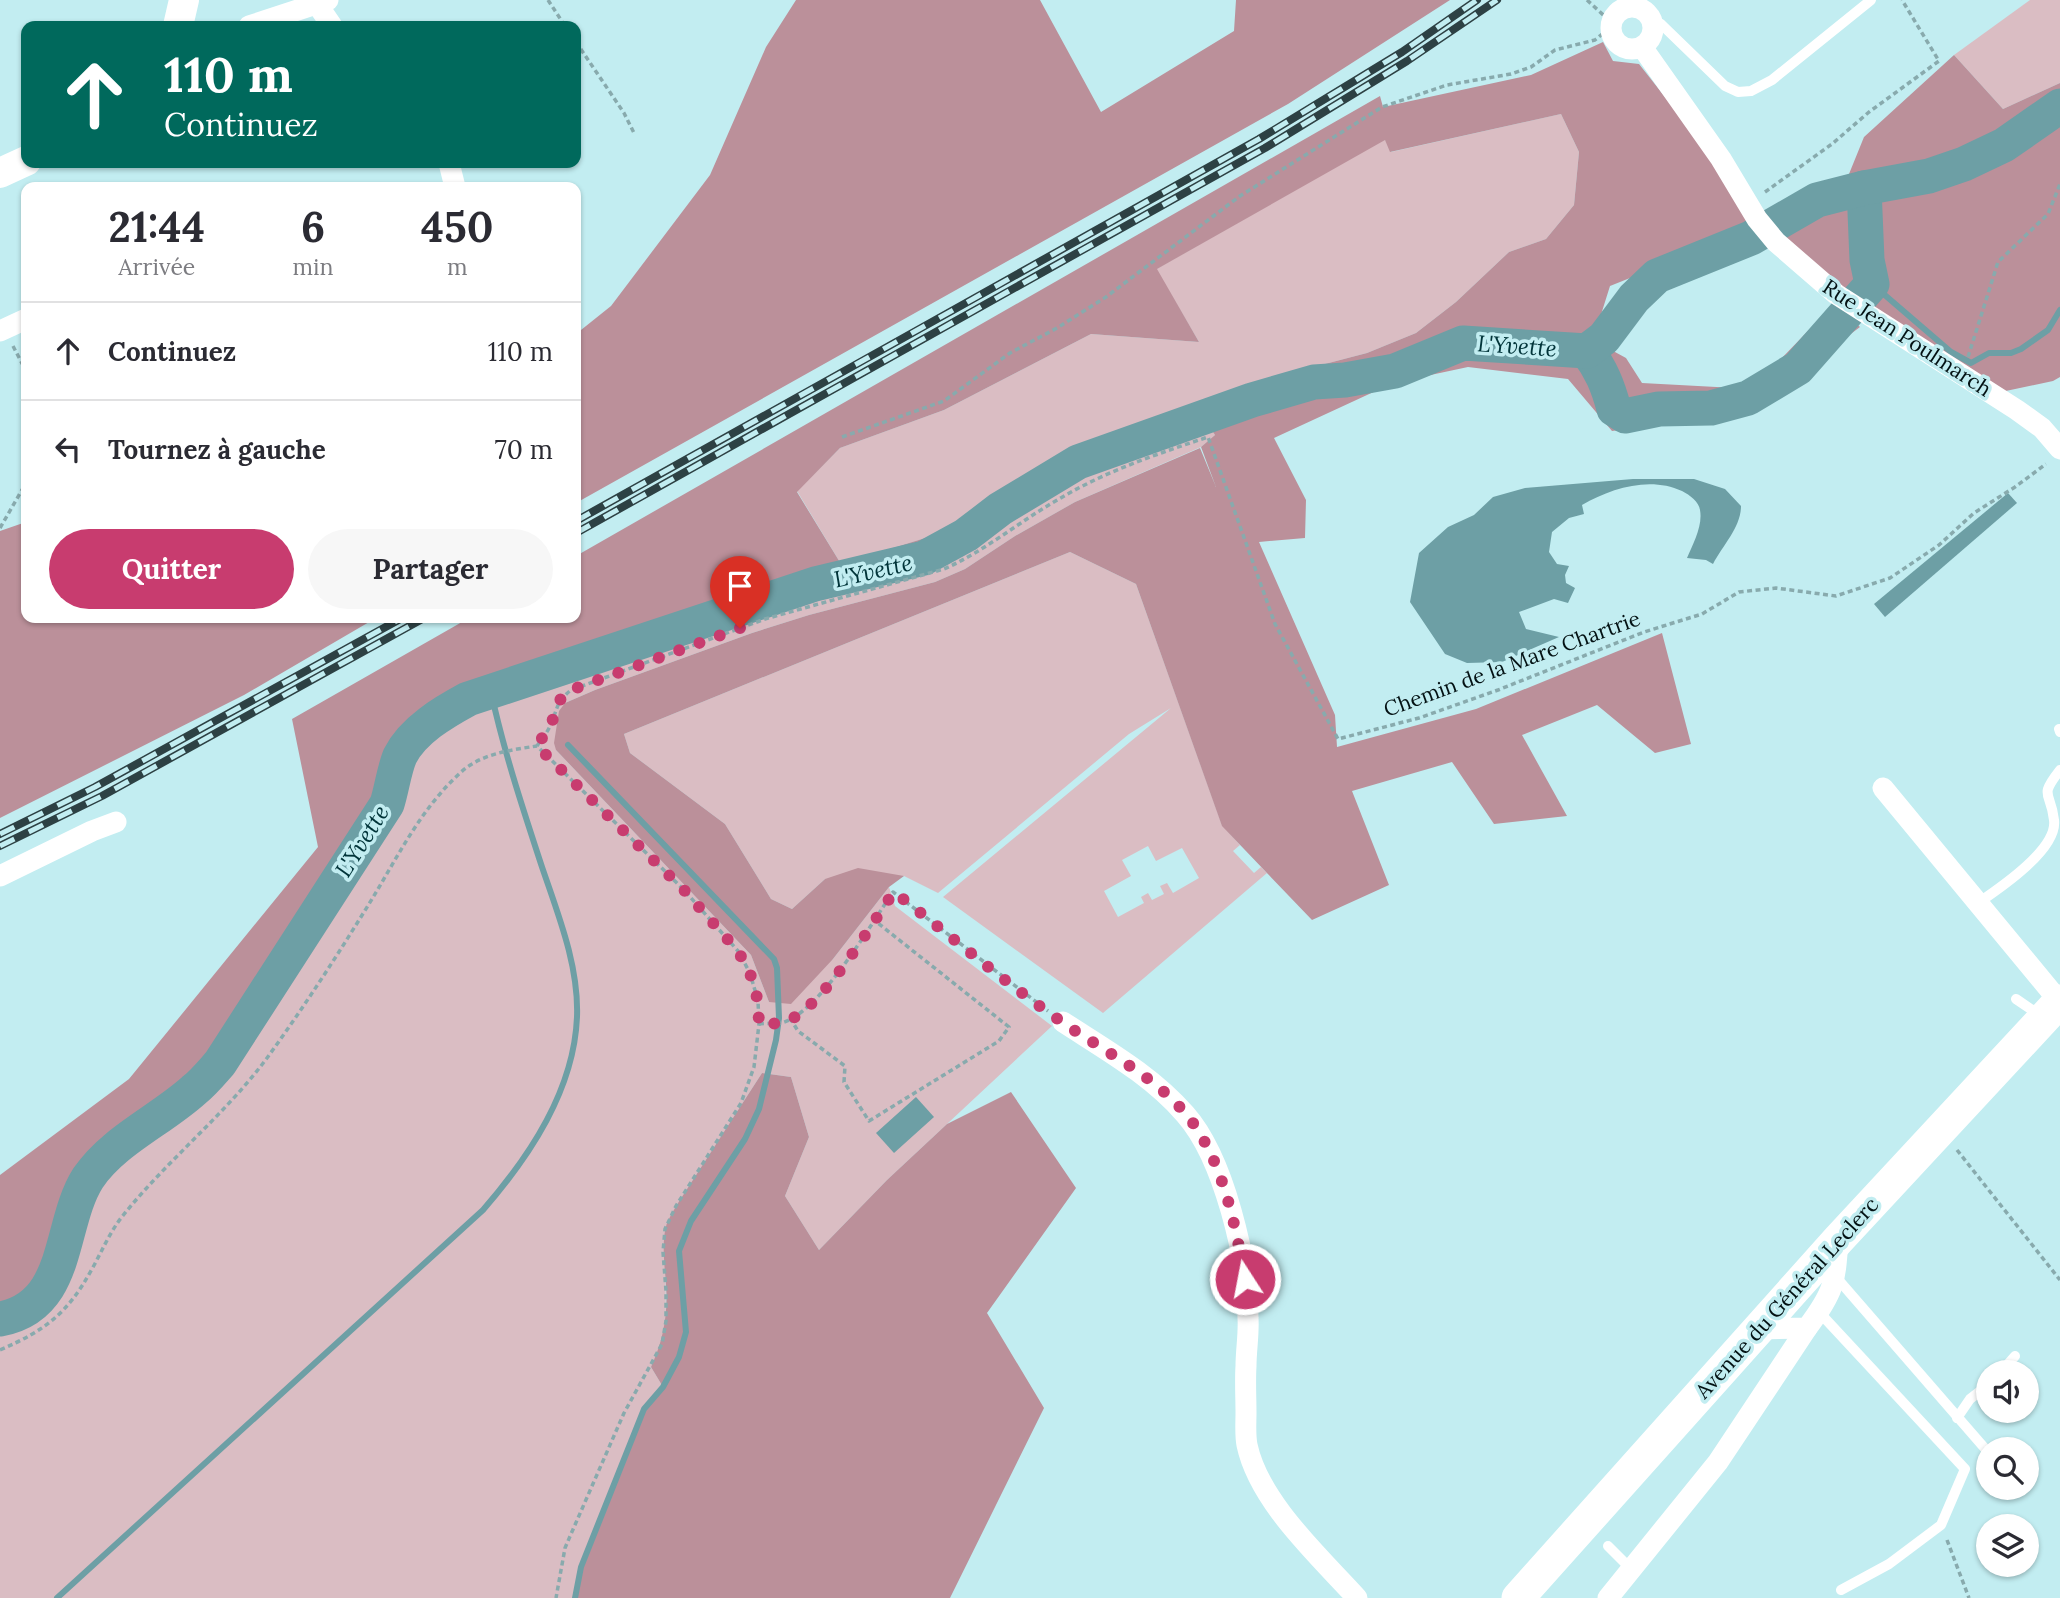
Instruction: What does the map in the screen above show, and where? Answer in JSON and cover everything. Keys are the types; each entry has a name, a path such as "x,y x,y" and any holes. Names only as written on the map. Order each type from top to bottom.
{"main road":[{"name":"Avenue du Général Leclerc","path":"1518,1598 1838,1240 2054,1007"}],"street":[{"path":"179,21 184,0"},
{"path":"265,21 323,2 330,21"},
{"path":"1633,8 1649,17 1653,30 1643,47 1630,49 1618,45 1612,34 1611,16 1621,10 1633,8"},
{"name":"Rue Jean Poulmarch","path":"1643,47 1776,242 1836,294 2042,428 2056,454"},
{"path":"0,173 21,163"},
{"path":"0,331 21,321"},
{"path":"1883,788 1978,903 2054,1007"},
{"path":"0,876 116,821"},
{"path":"1063,1022 1119,1057 1154,1083 1186,1115 1206,1146 1222,1183 1238,1240 1245,1279 1248,1318 1246,1444 1256,1472 1271,1498 1304,1540 1357,1598"},
{"path":"1608,1598 1634,1572 1718,1462 1830,1295 1836,1277 1838,1240"},
{"path":"1758,1329 1813,1320"}],"lane":[{"path":"1649,17 1661,24 1725,86 1738,92 1751,90 1772,80 1871,0"},
{"path":"1978,903 2042,852 2055,822 2046,794 2048,785 2060,770"},
{"path":"2016,999 2054,1007"},
{"path":"1836,1277 1976,1439"},
{"path":"1813,1320 1965,1469 1941,1525 1889,1564 1841,1590"},
{"path":"2012,1360 2015,1356"},
{"path":"1957,1418 1976,1394"},
{"path":"1608,1546 1634,1572"}],"path":[{"path":"548,0 562,21"},
{"path":"842,437 944,401 1010,354 1058,328 1106,297 1240,195 1382,107 1447,85 1511,74 1531,67 1555,50 1595,40 1611,16 1587,0"},
{"path":"1753,212 1869,112 1938,61 1902,0"},
{"path":"581,49 624,113 634,133"},
{"path":"1968,354 1998,262 2048,214 2060,184"},
{"name":"Chemin de la Mare Chartrie","path":"537,746 551,724 561,698 571,690 765,619 944,569 964,561 1097,477 1208,437 1275,624 1338,739 1419,718 1498,690 1644,632 1702,614 1739,592 1776,588 1836,596 1890,578 1939,545 1974,513 2015,487 2056,454"},
{"path":"0,528 21,492"},
{"path":"0,1350 59,1317 74,1299 119,1221 173,1160 222,1111 265,1060 360,919 423,815 461,771 477,760 537,746 683,889 738,951 750,973 758,1001 759,1024 754,1067 741,1103 676,1206 665,1229 663,1252 666,1301 662,1344 624,1413 565,1548 556,1598"},
{"path":"759,1024 782,1023 802,1012 822,993 894,892 1063,1022"},
{"path":"790,1018 798,1031 845,1066 844,1082 869,1121 999,1041 1009,1027 874,920"},
{"path":"1940,1128 2060,1280"},
{"path":"1941,1525 1969,1598"}],"shaded area":[{"path":"796,0 1040,0 1101,112 1234,31 1236,0 1450,0 1288,104 581,500 581,330 611,306 710,175 766,47"},
{"path":"2030,0 2060,0 2060,83 2003,109 1954,55"},
{"path":"1603,42 1613,61 1639,64 1765,224 1610,286 1593,340 1626,358 1642,383 1735,388 1775,365 1835,303 1860,327 1746,412 1612,431 1568,379 1468,367 1393,383 1274,438 1306,500 1305,538 1259,542 1335,715 1337,747 1476,709 1662,633 1691,744 1655,753 1597,705 1522,735 1567,816 1494,824 1452,762 1352,791 1389,885 1312,920 1222,826 1136,584 1070,552 624,734 630,753 725,824 771,899 792,909 825,879 858,868 904,876 889,887 833,959 791,1004 769,1002 751,955 556,750 554,743 559,711 565,703 595,690 752,633 935,582 965,569 1015,536 1075,502 1200,448 1216,487 1201,447 1215,435 1204,418 1078,462 1000,509 966,535 924,558 815,584 468,699 430,723 413,738 400,756 387,804 220,1063 186,1096 94,1170 79,1197 51,1281 39,1298 23,1311 0,1319 0,1175 129,1079 318,847 292,719 460,623 581,623 581,553 1380,96 1383,107 1531,75","holes":["1561,114 1579,152 1574,205 1546,239 1509,252 1456,302 1416,333 1367,353 1275,377 1196,412 1080,452 938,534 841,564 797,492 840,448 944,410 1091,334 1199,342 1157,269 1385,140 1390,152"]},
{"path":"1954,55 2003,109 2060,83 2060,377 2053,381 2001,392 1862,310 1765,224 1849,174 1864,137"},
{"path":"1561,114 1579,152 1574,205 1546,239 1509,252 1456,302 1416,333 1367,353 1275,377 1196,412 1080,452 938,534 841,564 797,491 840,448 944,410 1091,334 1199,342 1156,269 1385,139 1391,152"},
{"path":"1204,417 1215,435 1201,447 1075,502 1015,536 965,569 935,582 752,633 565,703 556,750 751,955 769,1002 833,959 889,887 895,906 1052,1026 887,1180 819,1250 785,1196 809,1137 791,1077 762,1073 676,1206 665,1229 666,1321 662,1344 651,1367 663,1387 644,1409 581,1567 575,1598 0,1598 0,1319 14,1316 51,1283 65,1249 78,1198 103,1160 220,1063 387,804 400,756 421,730 468,699 815,584 924,558 965,535 1000,509 1078,462"},
{"path":"21,524 21,623 367,623 244,695 0,818 0,531"},
{"path":"1070,552 1136,584 1222,825 1240,845 1233,851 1254,873 1261,867 1267,873 1103,1013 943,897 1171,708 1129,734 938,893 904,876 825,879 792,909 771,899 725,824 630,753 624,734","holes":["1148,846 1156,861 1182,848 1199,878 1173,893 1167,883 1160,886 1164,894 1152,900 1148,893 1141,897 1144,903 1118,917 1104,891 1131,876 1122,860"]},
{"path":"762,1073 791,1077 809,1137 785,1196 819,1250 887,1180 947,1124 1011,1092 1076,1188 987,1313 1044,1408 950,1598 575,1598 581,1567 644,1409 663,1387 651,1367 662,1338 665,1318 664,1245 667,1224"}],"water":[{"path":"1633,479 1694,479 1725,489 1741,506 1735,529 1713,564 1706,560 1687,558 1697,535 1701,516 1698,504 1691,497 1682,491 1657,484 1618,489 1582,505 1584,514 1569,518 1552,532 1549,552 1557,564 1569,566 1565,575 1566,583 1575,588 1568,603 1554,599 1519,612 1526,629 1559,637 1502,662 1467,663 1445,654 1410,602 1419,553 1448,527 1474,515 1493,497 1525,488"},
{"path":"2008,493 2017,503 1885,617 1874,604"},
{"path":"916,1097 934,1117 894,1153 876,1133"}],"waterway":[{"name":"L'Yvette","path":"0,1319 23,1311 39,1298 51,1281 79,1197 88,1178 99,1165 124,1141 194,1090 220,1063 387,804 400,756 421,730 449,710 468,699 815,584 924,558 966,535 1000,509 1078,462 1252,400 1314,382 1345,380 1395,371 1463,343 1587,351 1604,338 1634,298 1657,276 1751,238 1817,200 1929,176 1964,164 2004,145 2060,106"},
{"path":"1587,351 1604,378 1614,409 1625,416 1659,409 1711,408 1748,398 1798,368 1872,284 1867,260 1864,188"},
{"path":"1872,284 1951,352 1971,363 1989,353 2011,353 2021,349 2048,330 2060,310"},
{"path":"57,1598 483,1210 533,1144 558,1096 574,1044 577,1017 575,979 566,940 514,780 491,692"},
{"path":"568,745 774,959 777,968 779,1018 759,1109 745,1139 691,1221 679,1251 686,1332 679,1357 663,1387 644,1409 581,1567 575,1598"}],"railway":[{"path":"581,518 1259,139 1402,52 1477,0"},
{"path":"581,530 1265,148 1407,61 1497,0"},
{"path":"0,834 95,787 393,623"},
{"path":"0,846 102,796 415,623"}],"route":[{"path":"740,628 571,690 561,698 551,724 537,746 683,889 738,951 750,973 758,1001 759,1024 782,1023 802,1012 822,993 894,892 1063,1022 1119,1057 1154,1083 1186,1115 1206,1146 1222,1183 1238,1240 1245,1279"}]}
